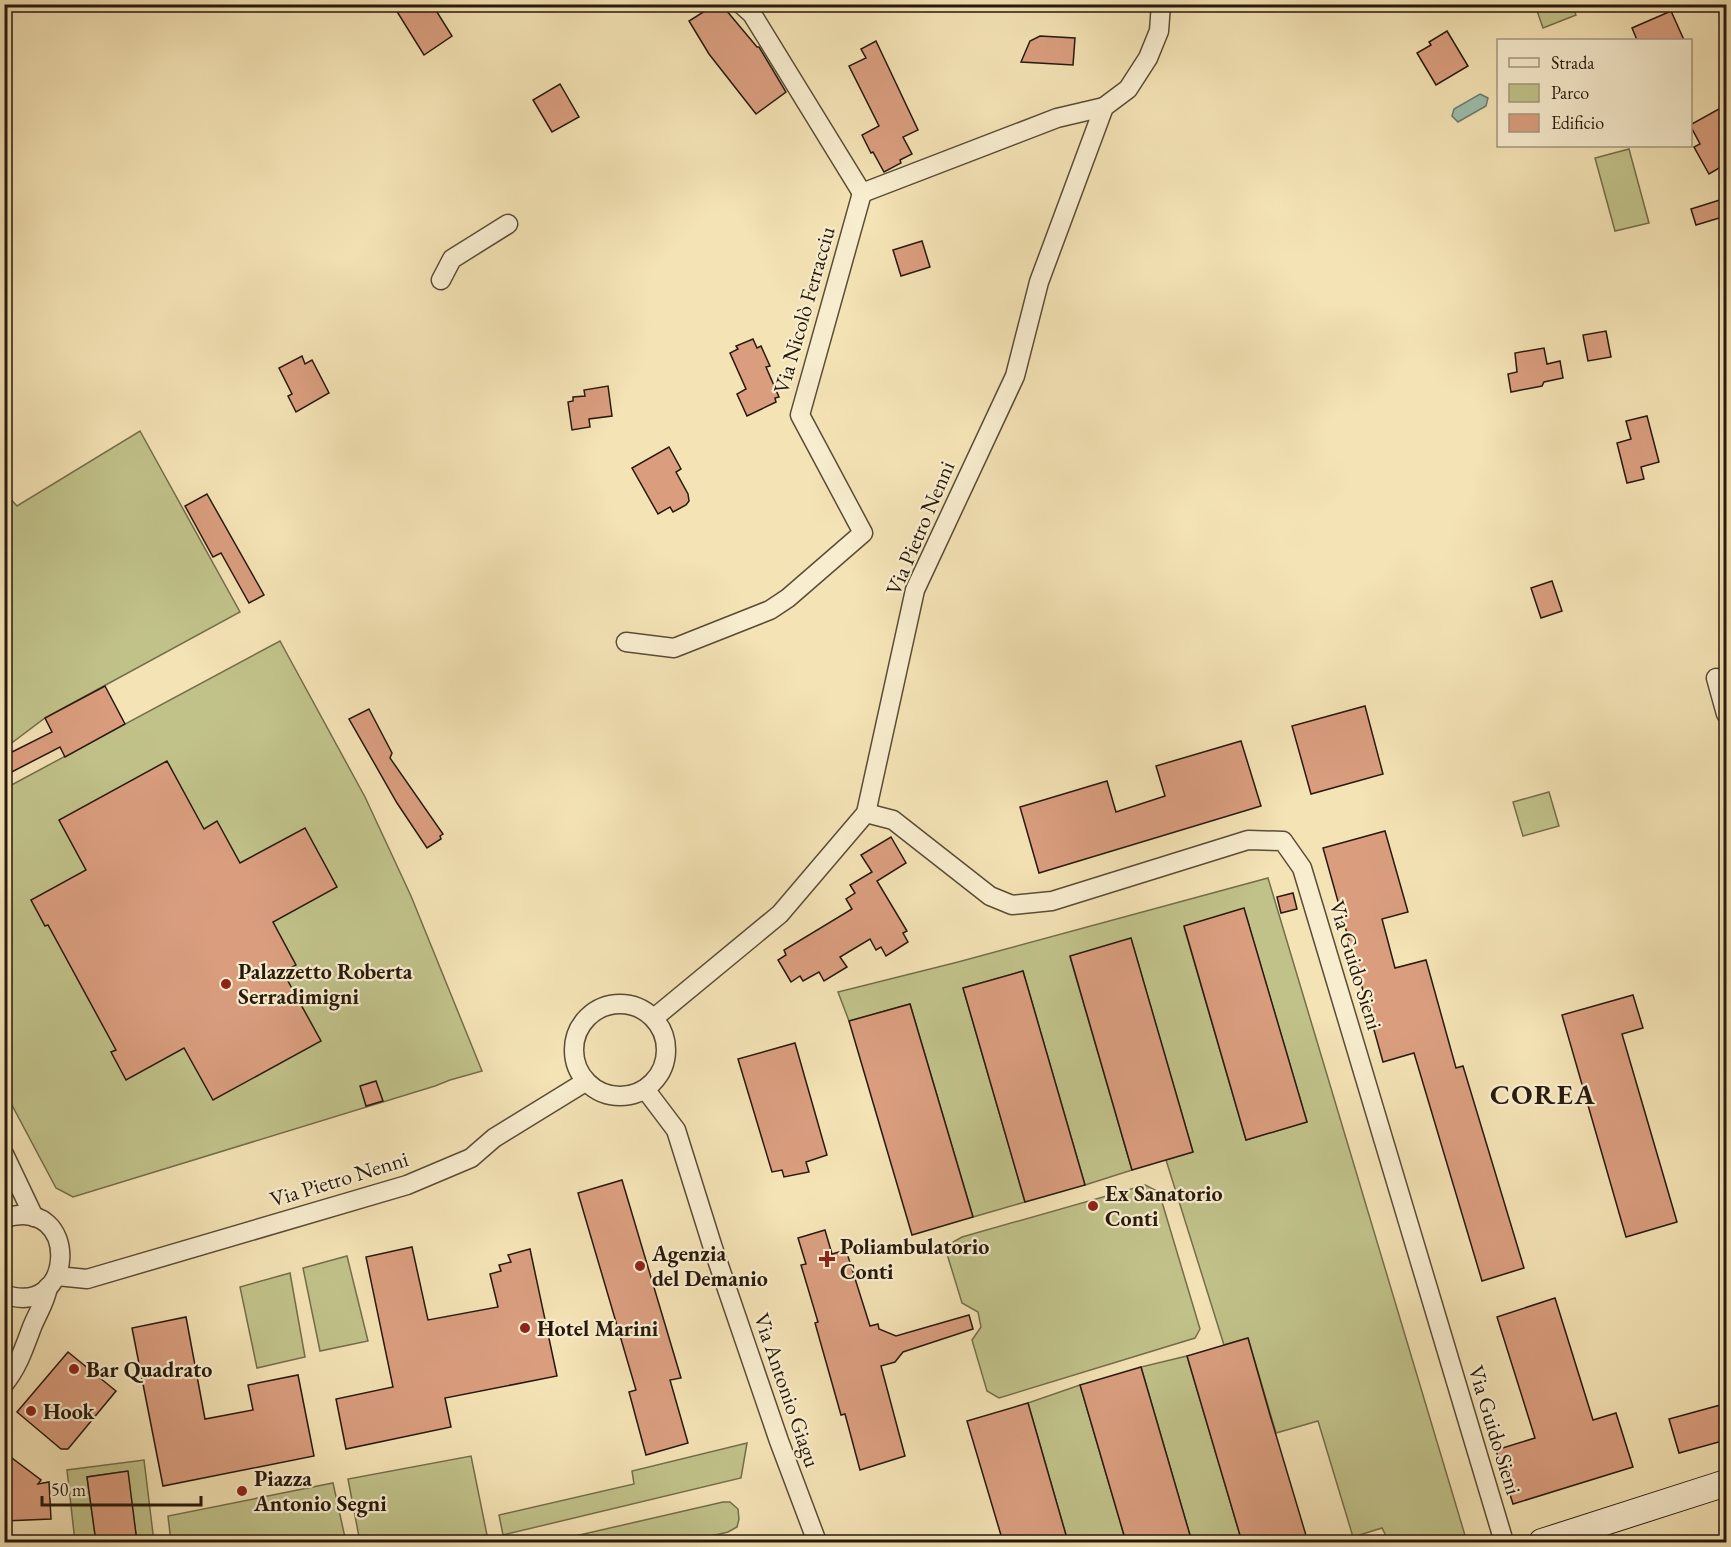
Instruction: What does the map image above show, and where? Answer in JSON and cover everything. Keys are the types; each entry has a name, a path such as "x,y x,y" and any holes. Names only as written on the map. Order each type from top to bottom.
{"main road":[{"path":"1542,1542 1726,1483"}],"street":[{"path":"741,4 752,14 862,193 1057,118 1104,107 1128,89 1148,57 1159,32 1161,4"},
{"name":"Via Pietro Nenni","path":"654,1018 780,914 866,813 915,590 1016,376 1039,282 1104,107"},
{"name":"Via Nicolò Ferracciu","path":"626,642 674,648 770,610 788,598 863,533 800,415 862,193"},
{"path":"441,280 452,259 508,224"},
{"path":"1716,678 1726,714"},
{"name":"Via Guido Sieni","path":"866,813 893,820 990,896 1012,904 1052,901 1248,840 1283,841 1302,868 1504,1542"},
{"path":"612,1004 628,1004 642,1009 654,1018 662,1029 666,1042 663,1069 655,1080 645,1089 633,1095 614,1096 595,1090 585,1082 577,1070 573,1057 573,1043 578,1029 586,1018 598,1009 612,1004"},
{"name":"Via Pietro Nenni","path":"52,1281 87,1279 407,1185 471,1158 494,1138 585,1082"},
{"name":"Via Antonio Giagu","path":"645,1089 676,1130 713,1248 779,1441 817,1542"},
{"path":"4,1154 34,1217"},
{"path":"4,1218 20,1215 34,1217 46,1223 56,1234 61,1248 61,1262 45,1302 13,1373 4,1384"},
{"path":"61,1248 87,1279"},
{"path":"8,1295 31,1296 52,1281"},
{"path":"8,1295 33,1326"}],"green space":[{"path":"1535,5 1572,5 1576,15 1543,28"},
{"path":"1629,149 1649,223 1615,231 1595,158"},
{"path":"140,431 240,612 45,718 5,748 4,492 17,506"},
{"name":"Palazzetto Roberta Serradimigni","path":"280,641 365,797 411,896 482,1071 73,1197 56,1188 5,1092 4,789"},
{"path":"1549,792 1559,826 1523,836 1513,802"},
{"path":"1268,878 1467,1542 1389,1542 1382,1528 1353,1537 1318,1421 1276,1433 1248,1338 1224,1345 1166,1160 1193,1152 1131,939 1070,957 1132,1170 1085,1185 1023,971 963,988 1025,1202 973,1217 910,1004 849,1021 838,992","holes":["1244,909 1307,1122 1246,1140 1184,927"]},
{"path":"1145,1185 1159,1192 1200,1329 1195,1338 999,1398 987,1391 972,1340 981,1327 978,1312 962,1303 947,1254 953,1242 962,1237"},
{"path":"347,1256 368,1341 320,1351 303,1268"},
{"path":"290,1273 305,1357 257,1368 240,1287"},
{"path":"1187,1356 1242,1542 1192,1542 1141,1367"},
{"path":"1080,1385 1126,1542 1068,1542 1028,1403"},
{"path":"747,1443 741,1478 503,1535 499,1515 634,1484 632,1471"},
{"path":"471,1456 487,1535 445,1542 360,1542 348,1479"},
{"path":"144,1460 154,1542 137,1542 127,1471 87,1477 96,1542 75,1542 67,1470"},
{"path":"333,1483 346,1542 171,1542 168,1516"},
{"path":"730,1502 738,1509 737,1527 728,1532 686,1542 549,1542"}],"shaded area":[{"path":"1480,94 1488,98 1486,106 1458,122 1452,116 1454,109"}],"building":[{"path":"405,4 432,4 452,36 424,55 396,10"},
{"path":"716,4 721,4 759,47 786,92 756,114 709,54 689,21"},
{"path":"1671,11 1684,39 1637,39 1632,28"},
{"path":"1447,31 1468,66 1436,85 1417,53 1431,45 1429,42"},
{"path":"1040,36 1075,38 1073,65 1021,62 1030,41"},
{"path":"876,41 918,130 903,137 912,154 884,172 862,135 879,126 849,66 866,58 861,49"},
{"path":"560,84 579,117 552,132 533,100"},
{"path":"1726,105 1726,164 1709,174 1694,147 1700,144 1692,129 1692,124"},
{"path":"1726,198 1726,216 1696,225 1691,209"},
{"path":"922,241 930,267 901,276 893,250"},
{"path":"1606,331 1611,357 1588,361 1583,335"},
{"path":"753,339 757,348 761,346 770,366 766,367 779,397 775,398 776,402 747,416 737,394 746,389 730,353 738,349 736,346"},
{"path":"1544,348 1547,364 1560,361 1563,378 1544,382 1542,386 1511,392 1508,374 1517,372 1515,353"},
{"path":"302,356 305,364 312,360 329,393 296,412 288,396 292,394 279,368"},
{"path":"608,386 612,416 589,419 590,427 572,430 568,402 573,401 573,397 585,396 584,390"},
{"path":"1647,416 1659,462 1641,467 1644,479 1627,483 1617,443 1631,439 1626,421"},
{"path":"669,447 681,469 676,472 688,494 689,501 673,512 670,507 658,514 632,468"},
{"path":"207,494 264,595 249,603 221,553 213,557 185,506"},
{"path":"1552,581 1562,611 1541,618 1531,588"},
{"path":"105,686 125,724 65,757 60,747 4,776 4,756 52,732 45,718"},
{"path":"1365,706 1383,774 1311,794 1292,726"},
{"path":"369,709 392,753 390,758 443,834 440,836 441,839 427,848 397,803 349,719"},
{"path":"1241,741 1261,806 1039,873 1020,807 1107,781 1116,812 1165,796 1156,766"},
{"path":"167,761 204,829 217,821 240,863 305,828 337,887 273,922 296,965 283,972 321,1041 213,1100 184,1048 126,1080 111,1052 116,1050 48,925 45,926 31,900 86,870 59,820"},
{"path":"1385,831 1408,912 1382,919 1395,968 1426,960 1456,1068 1463,1066 1524,1268 1482,1281 1414,1053 1383,1062 1323,848"},
{"path":"891,837 906,863 877,881 907,931 903,933 908,942 886,956 881,947 876,950 870,939 840,957 847,967 824,981 819,972 803,981 800,976 791,982 778,960 786,955 784,950 852,909 846,899 855,893 850,885 872,872 861,855"},
{"path":"1293,893 1297,909 1281,913 1277,897"},
{"path":"1244,908 1307,1122 1246,1140 1184,926"},
{"path":"1131,938 1193,1152 1132,1170 1070,956"},
{"path":"1023,971 1085,1185 1025,1202 963,988"},
{"path":"1633,995 1643,1028 1622,1034 1677,1222 1626,1237 1562,1015"},
{"path":"910,1004 973,1217 912,1235 849,1021"},
{"path":"795,1043 827,1155 806,1162 809,1172 784,1177 782,1170 772,1172 738,1059"},
{"path":"376,1081 383,1101 366,1106 360,1086"},
{"path":"622,1180 681,1378 670,1380 688,1443 646,1455 629,1392 636,1390 578,1193"},
{"path":"825,1230 832,1254 846,1250 870,1326 878,1324 879,1329 896,1336 969,1315 973,1329 903,1352 895,1362 881,1366 905,1456 860,1470 845,1414 841,1415 801,1265 806,1264 798,1238"},
{"path":"412,1247 428,1320 498,1307 490,1274 501,1271 499,1265 511,1262 508,1255 530,1249 557,1376 445,1398 451,1427 346,1449 336,1399 393,1387 366,1257"},
{"path":"1555,1298 1593,1420 1616,1413 1633,1467 1513,1504 1496,1450 1535,1438 1497,1317"},
{"path":"186,1317 205,1419 253,1410 248,1385 298,1375 314,1456 163,1486 132,1328"},
{"path":"1248,1338 1308,1542 1242,1542 1187,1356"},
{"path":"68,1352 116,1391 68,1449 61,1449 17,1412"},
{"path":"1141,1367 1192,1542 1126,1542 1080,1385"},
{"path":"1028,1403 1068,1542 1003,1542 967,1421"},
{"path":"1724,1404 1726,1440 1679,1453 1669,1419"},
{"path":"4,1452 41,1480 38,1484 49,1482 51,1519 4,1521"},
{"path":"128,1471 137,1542 96,1542 87,1477"}],"place":[{"name":"Palazzetto Roberta Serradimigni","path":"226,984"},
{"name":"Ex Sanatorio Conti","path":"1093,1206"},
{"name":"Poliambulatorio Conti","path":"827,1259"},
{"name":"Agenzia del Demanio","path":"640,1266"},
{"name":"Hotel Marini","path":"525,1328"},
{"name":"Bar Quadrato","path":"74,1369"},
{"name":"Hook","path":"31,1411"},
{"name":"Piazza Antonio Segni","path":"242,1491"}],"district":[{"name":"COREA","path":"1543,1094"}]}
